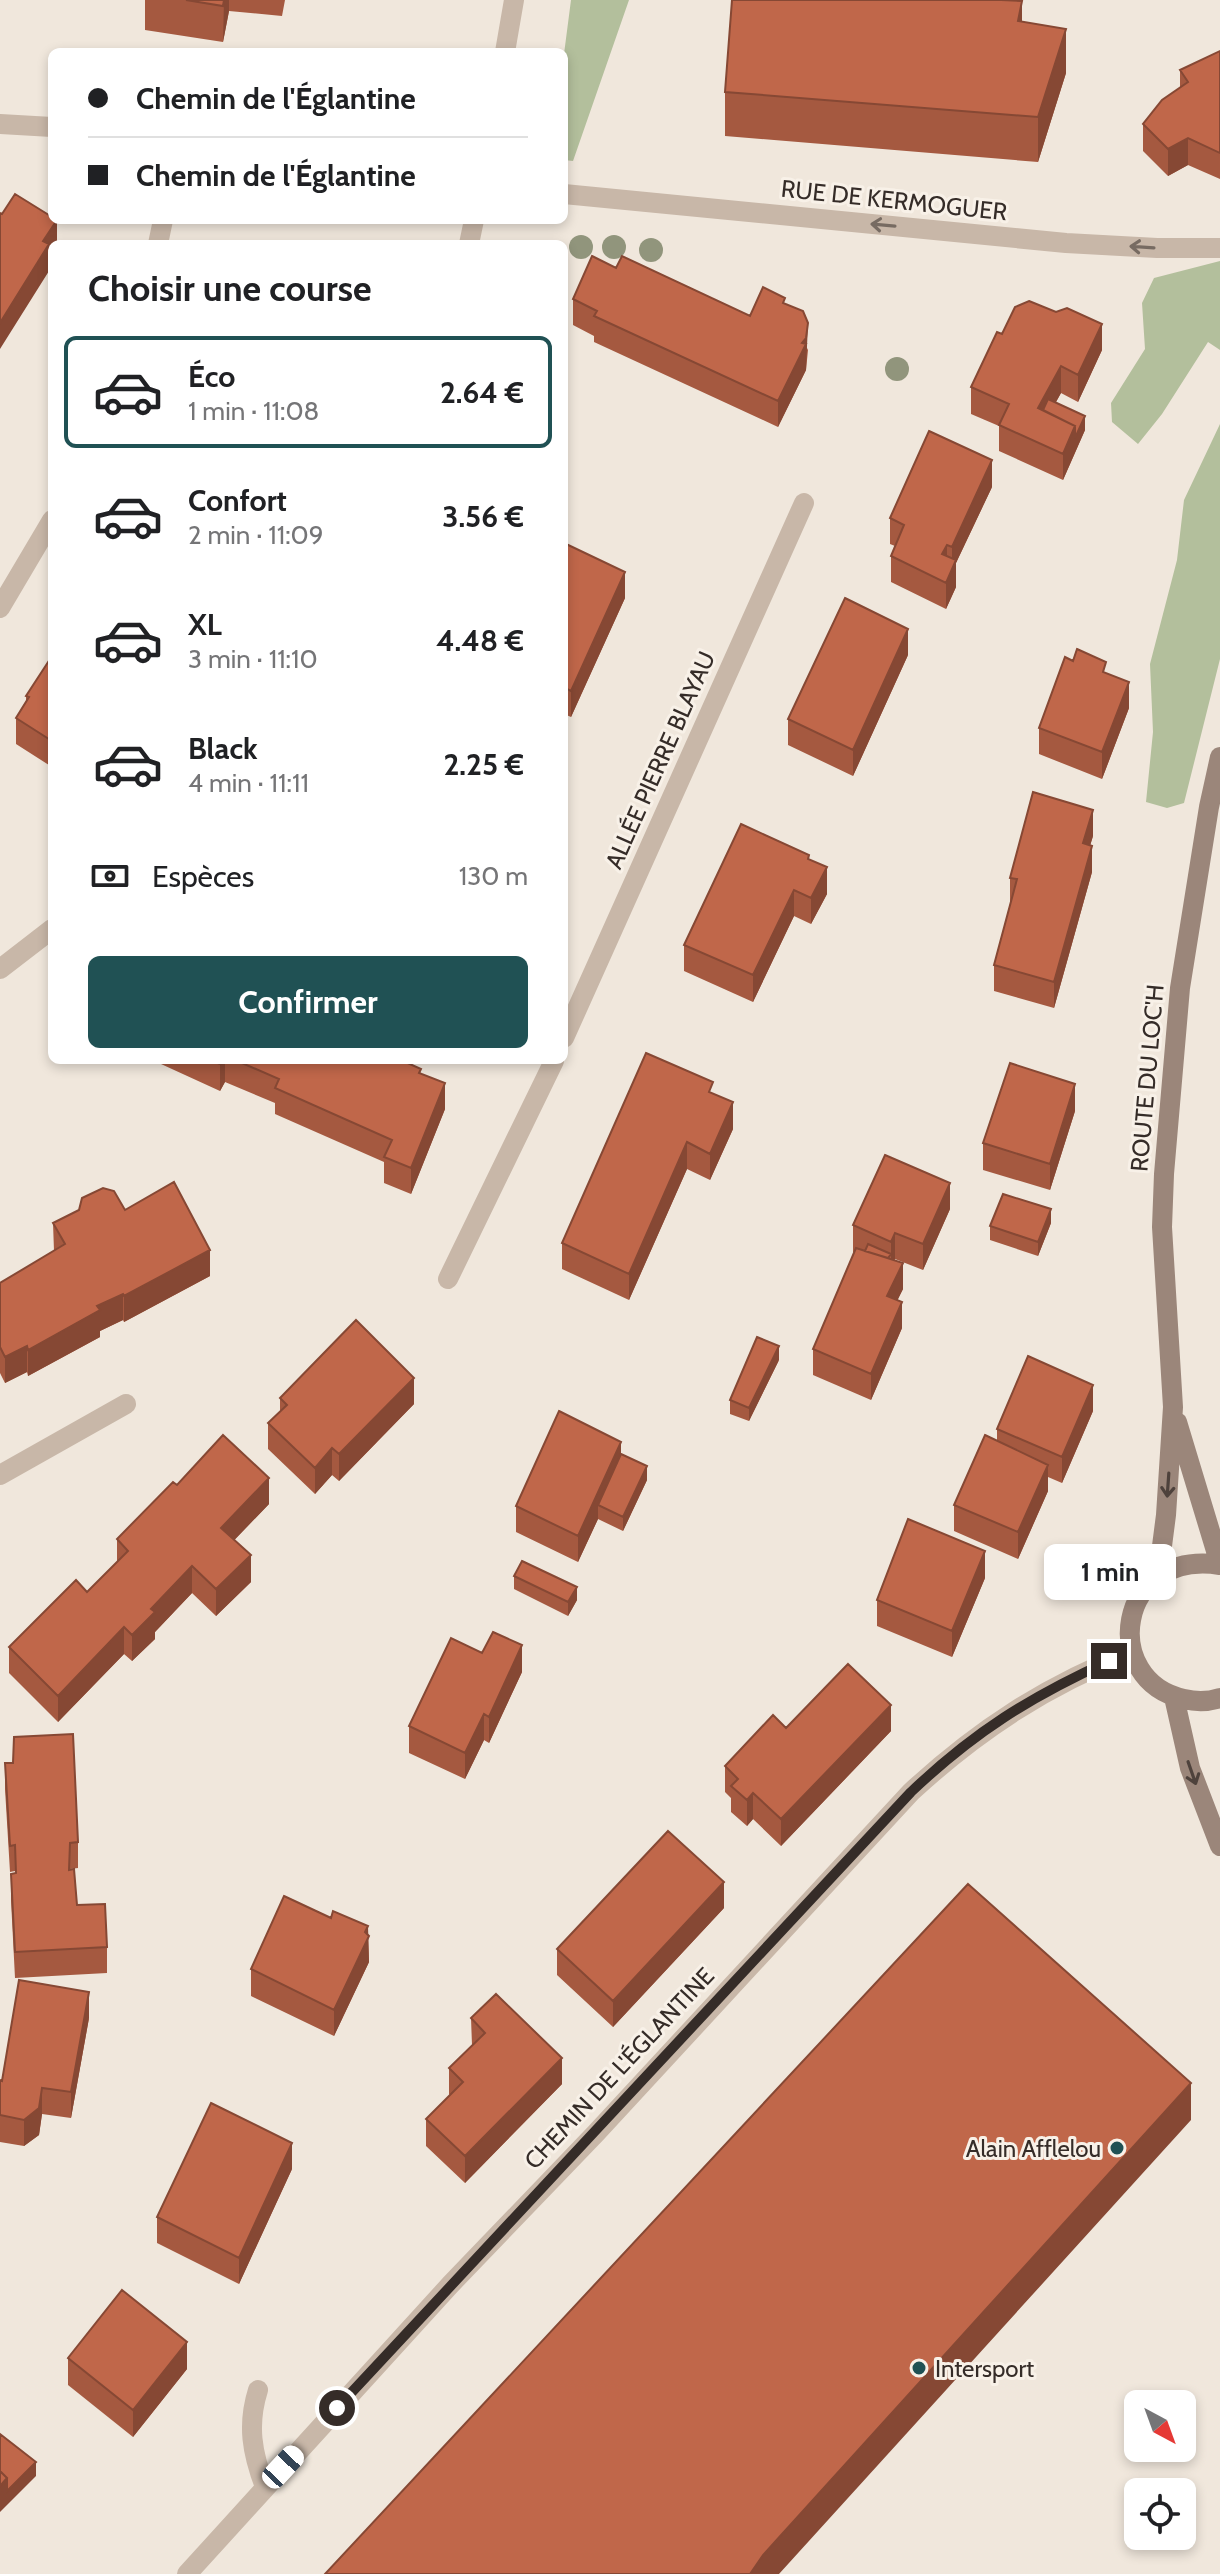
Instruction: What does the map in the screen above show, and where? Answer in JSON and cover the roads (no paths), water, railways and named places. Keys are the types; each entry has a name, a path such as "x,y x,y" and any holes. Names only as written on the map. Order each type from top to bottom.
{"main road":[{"name":"ROUTE DU LOC'H","path":"1158,1577 1166,1515 1173,1407 1162,1227 1164,1174 1180,988 1220,757"},
{"name":"ROUTE DU LOC'H","path":"1173,1407 1220,1564"},
{"path":"1220,1564 1198,1562 1178,1565 1158,1577 1145,1587 1137,1602 1131,1628 1132,1652 1146,1676 1174,1697 1195,1702 1220,1698"},
{"path":"1174,1697 1190,1768 1220,1846"}],"street":[{"path":"506,48 514,0"},
{"path":"0,124 48,127"},
{"name":"RUE DE KERMOGUER","path":"568,194 1066,243 1220,248"},
{"name":"ALLÉE PIERRE BLAYAU","path":"568,1029 804,503"},
{"path":"0,608 48,527"},
{"path":"0,969 48,932"},
{"path":"448,1279 551,1064"},
{"path":"0,1475 126,1404"},
{"name":"CHEMIN DE L'ÉGLANTINE","path":"187,2574 911,1792 948,1758 1038,1694 1132,1652"},
{"path":"258,2390 252,2409 251,2436 253,2457 265,2487"}],"place":[{"name":"Alain Afflelou","path":"1117,2148"},
{"name":"Intersport","path":"919,2368"}]}
